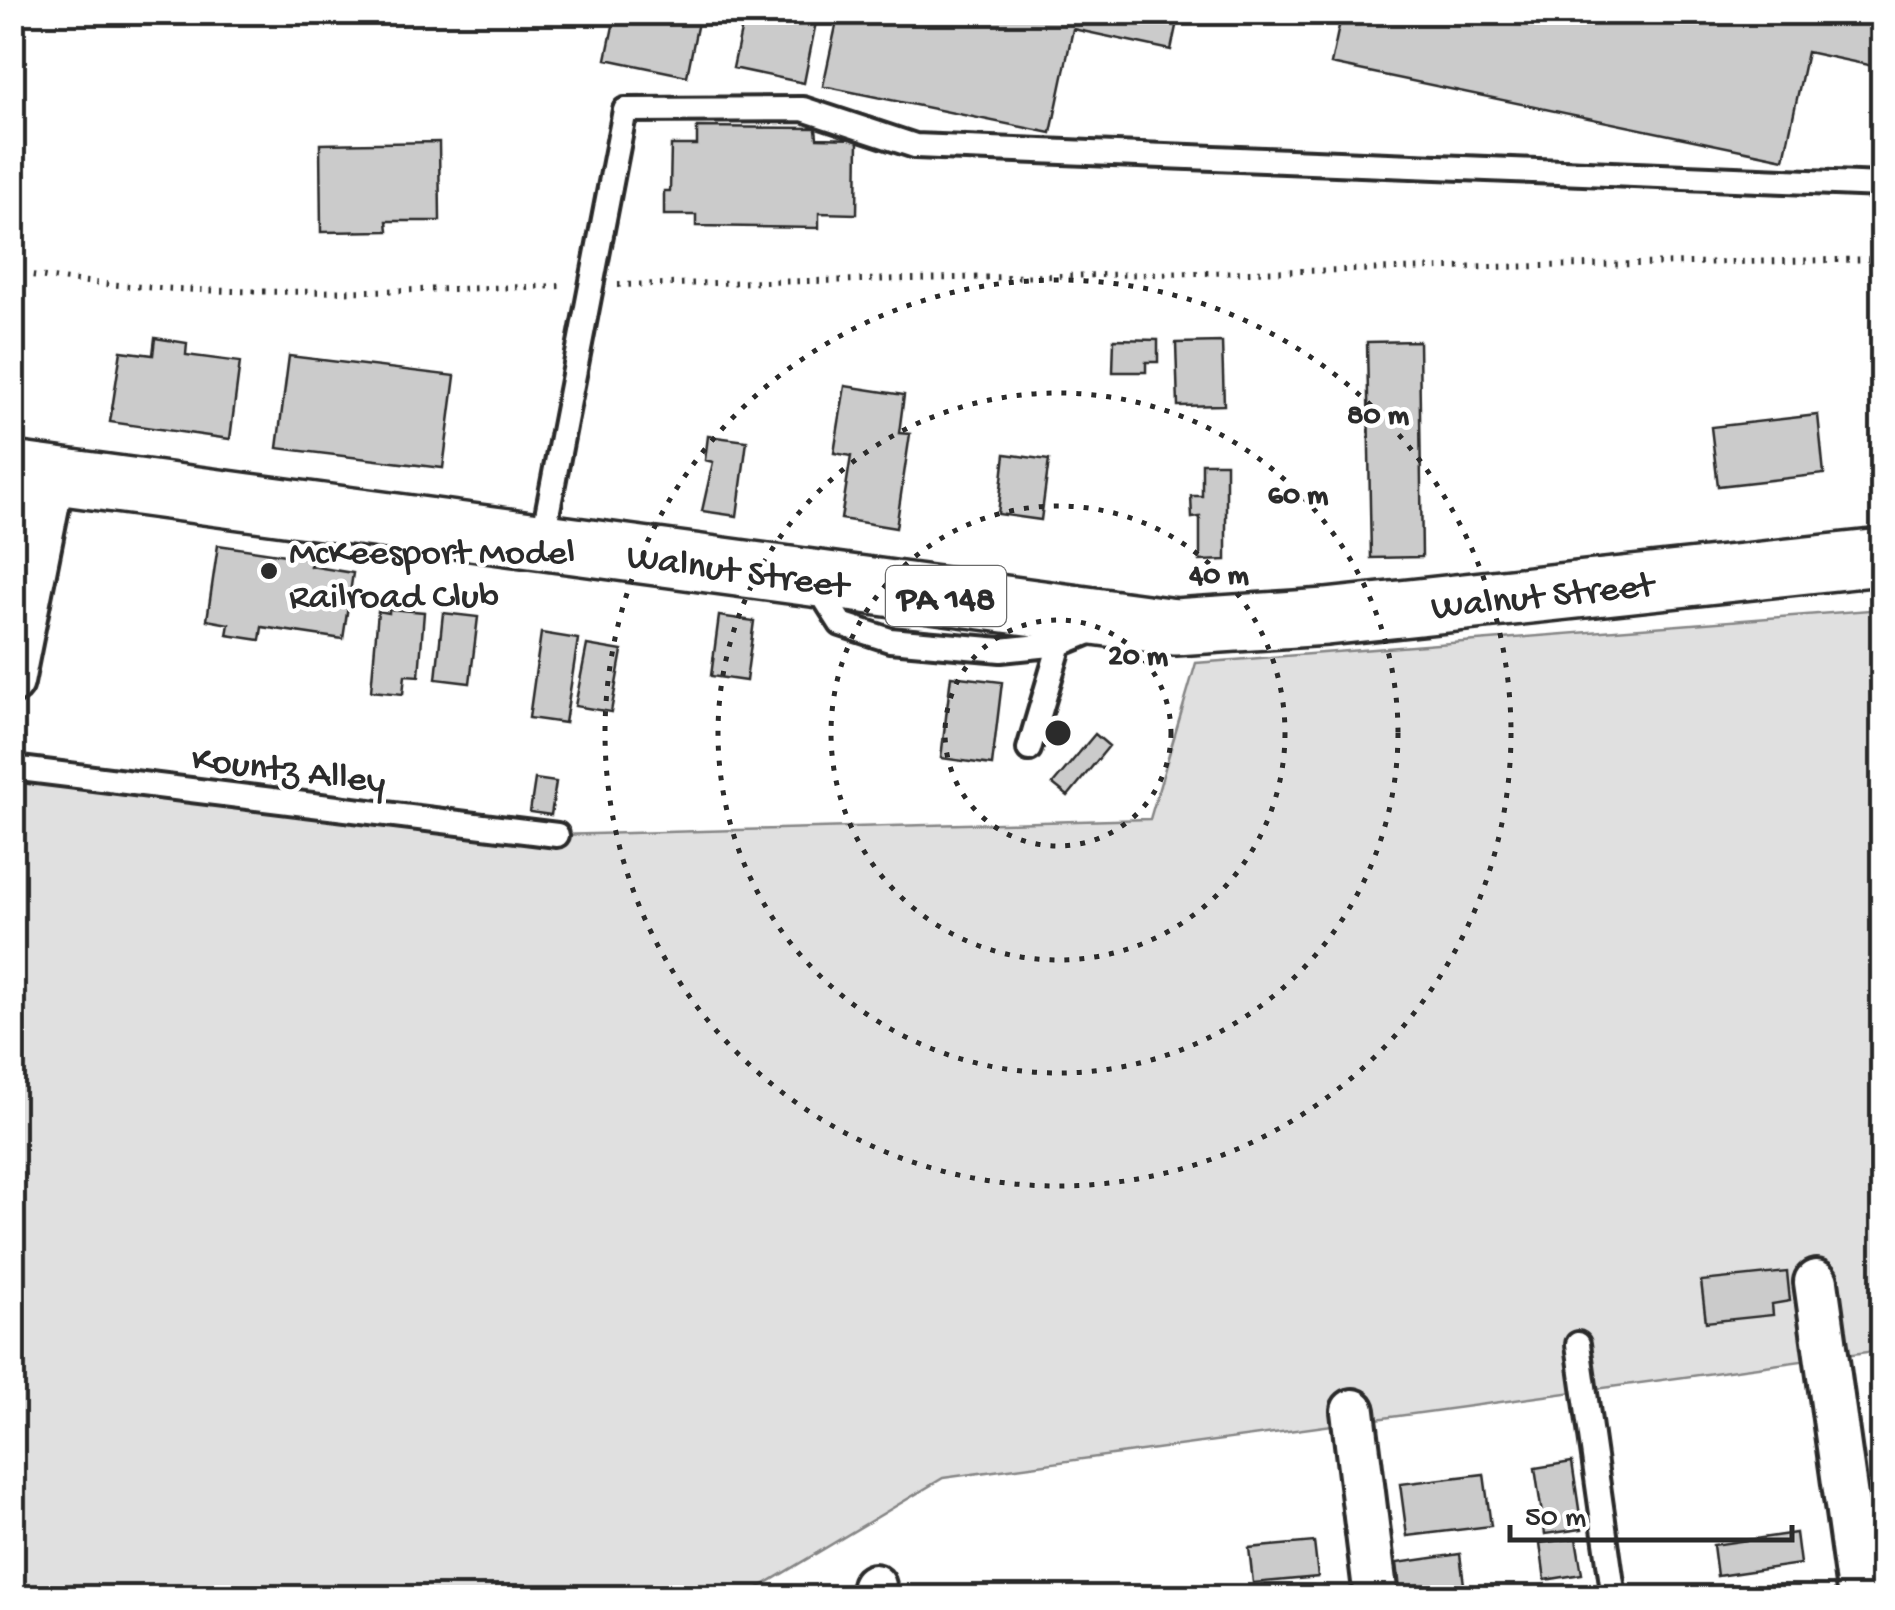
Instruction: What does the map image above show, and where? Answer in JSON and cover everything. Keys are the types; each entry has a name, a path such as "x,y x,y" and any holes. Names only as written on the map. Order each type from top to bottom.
{"main road":[{"name":"Walnut Street","path":"33,473 1175,627 1326,617 1882,557"}],"street":[{"path":"12,682 33,473"},
{"path":"1816,1282 1860,1598"},
{"path":"1352,1412 1376,1598"}],"lane":[{"path":"542,541 625,110 803,110 915,146 1882,186"},
{"path":"812,578 841,624 890,640 1001,650 1060,644 1088,635 1114,618"},
{"path":"1028,749 1060,644"},
{"name":"Kountz Alley","path":"12,768 557,835"},
{"path":"1578,1344 1614,1598"}],"path":[{"path":"12,272 73,282 210,292 1882,259"}],"shaded area":[{"path":"1882,609 1882,1350 943,1478 743,1597 13,1598 13,767 557,835 1150,819 1196,663"}],"building":[{"path":"616,12 700,12 687,76 606,59"},
{"path":"745,12 818,12 804,83 733,68"},
{"path":"839,12 1179,12 1171,50 1073,29 1051,133 823,86"},
{"path":"1206,12 1248,12 1247,21"},
{"path":"1342,12 1882,12 1882,68 1807,52 1784,159 1331,64"},
{"path":"697,127 816,128 817,138 858,139 857,214 819,213 819,228 696,226 696,215 664,215 664,191 670,191 671,145 697,145"},
{"path":"439,142 440,221 387,221 388,231 321,232 320,144"},
{"path":"155,338 187,343 186,355 240,362 230,439 110,422 121,351 153,355"},
{"path":"1114,339 1158,340 1158,362 1146,362 1146,372 1113,372"},
{"path":"1419,341 1422,557 1371,558 1367,342"},
{"path":"1222,342 1224,405 1178,406 1176,343"},
{"path":"289,356 455,376 443,468 277,448"},
{"path":"845,386 904,395 899,433 910,434 896,528 841,519 851,456 834,453"},
{"path":"1818,415 1824,474 1718,486 1711,427"},
{"path":"708,436 747,441 737,516 702,511 713,462 705,460"},
{"path":"1005,454 1049,460 1041,520 998,514"},
{"path":"1202,463 1226,463 1226,560 1200,561 1200,517 1192,518 1191,496 1202,496"},
{"path":"218,545 312,559 310,566 353,573 343,639 262,627 260,640 227,635 229,624 207,620"},
{"path":"389,609 424,612 419,676 405,675 403,694 371,691 378,611 389,613"},
{"path":"443,613 478,617 470,683 436,679"},
{"path":"719,616 754,621 746,681 711,676"},
{"path":"541,633 578,639 565,723 529,718"},
{"path":"587,645 622,651 611,712 575,706"},
{"path":"951,676 1002,682 992,765 941,758"},
{"path":"1095,734 1109,746 1068,796 1053,784"},
{"path":"535,779 556,782 551,815 530,812"},
{"path":"1787,1272 1790,1301 1772,1304 1773,1315 1706,1322 1701,1281"},
{"path":"1572,1462 1582,1529 1545,1534 1535,1468"},
{"path":"1484,1474 1491,1526 1407,1536 1400,1484"},
{"path":"1796,1533 1800,1564 1717,1576 1713,1545"},
{"path":"1576,1538 1582,1574 1545,1580 1540,1543"},
{"path":"1314,1542 1318,1577 1253,1583 1249,1548"},
{"path":"1460,1554 1465,1592 1401,1598 1397,1563"},
{"path":"1313,1586 1315,1598 1236,1595"}],"place":[{"name":"McKeesport Model Railroad Club","path":"269,571"}]}
